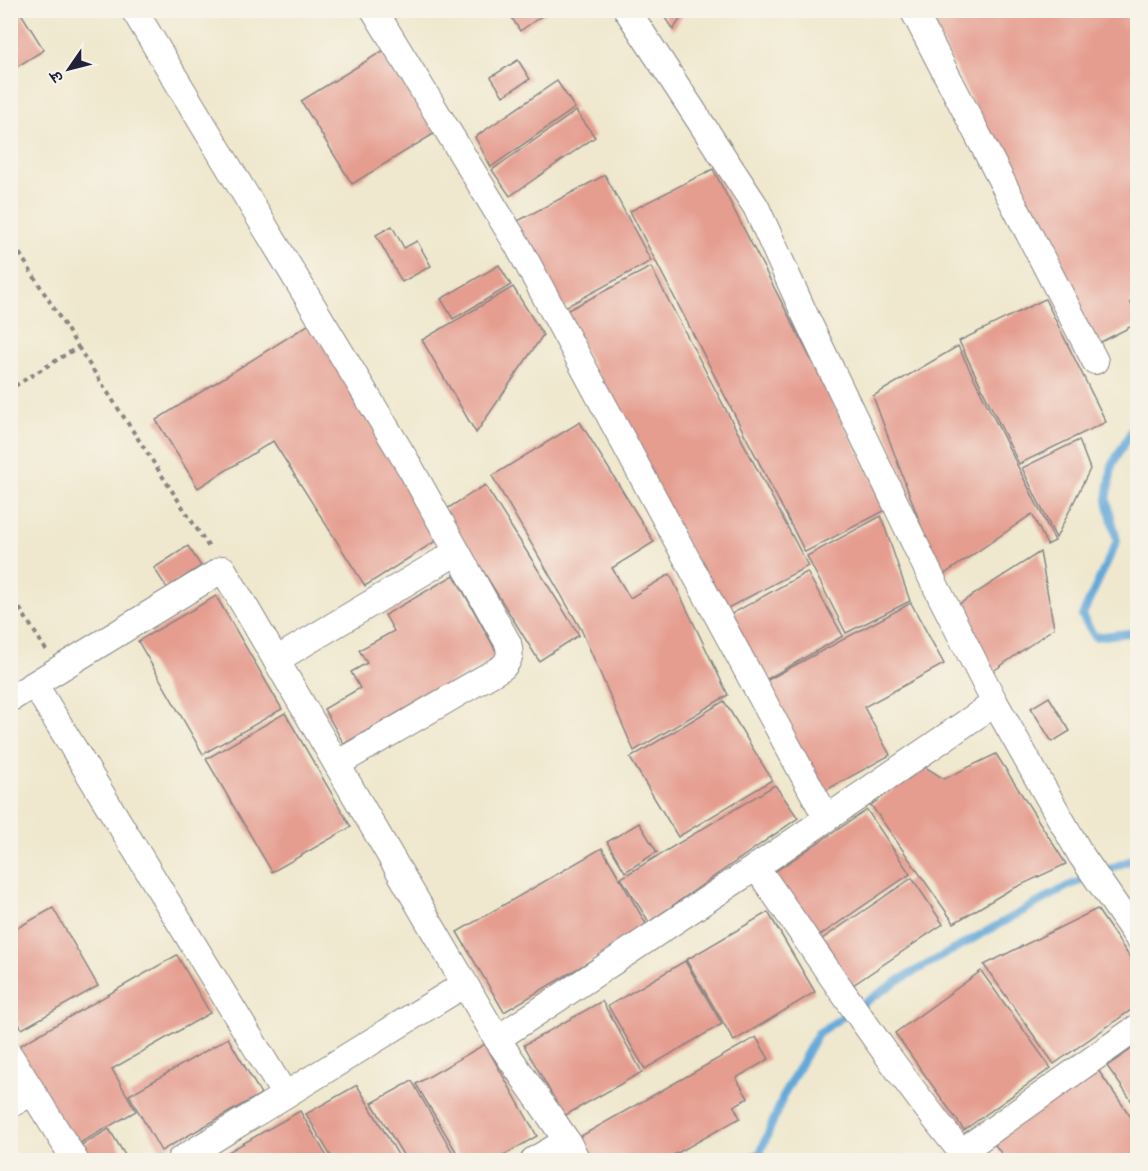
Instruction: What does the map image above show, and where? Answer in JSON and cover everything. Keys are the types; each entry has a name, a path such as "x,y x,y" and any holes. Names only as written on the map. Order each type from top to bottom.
{"street":[{"path":"374,10 518,246 826,817"},
{"path":"627,10 756,207 805,315 927,569 995,703 1081,855 1130,923"},
{"path":"913,10 1095,361"},
{"path":"144,14 399,449 511,652 509,660 503,667 337,764"},
{"path":"276,660 457,552"},
{"path":"10,699 223,569 497,1039 572,1151 534,1161"},
{"path":"35,685 285,1095"},
{"path":"497,1039 756,867 995,703"},
{"path":"756,867 870,1030 964,1156 1137,1027"},
{"path":"180,1161 465,984"},
{"path":"10,1056 75,1161"},
{"path":"10,1105 32,1092"}],"path":[{"path":"10,238 223,569"},
{"path":"10,389 78,346"},
{"path":"10,593 59,671"}],"building":[{"path":"10,10 19,10 44,50 10,71"},
{"path":"507,10 550,10 520,31"},
{"path":"660,10 686,10 673,30"},
{"path":"926,10 1138,10 1138,299 1130,302 1138,316 1138,323 1095,345"},
{"path":"389,47 440,130 352,184 301,101"},
{"path":"518,60 530,79 503,96 491,77"},
{"path":"557,81 575,108 491,167 475,137"},
{"path":"576,111 595,137 510,196 492,170"},
{"path":"713,169 888,509 805,552 630,211"},
{"path":"605,175 651,261 560,310 514,223"},
{"path":"392,226 404,248 417,241 431,266 402,282 376,235"},
{"path":"499,265 511,285 453,319 441,299"},
{"path":"651,267 808,566 722,611 564,312"},
{"path":"513,287 543,335 476,433 422,340"},
{"path":"1045,299 1106,422 1019,464 959,341"},
{"path":"311,323 445,535 365,586 273,441 198,488 156,420"},
{"path":"958,346 1055,541 1047,545 1032,514 940,577 873,396"},
{"path":"580,422 654,542 612,568 630,598 670,574 728,695 634,751 581,629 492,476"},
{"path":"1079,440 1090,469 1056,538 1022,468"},
{"path":"485,485 579,635 539,661 445,510"},
{"path":"881,516 910,601 846,633 807,556"},
{"path":"188,546 201,566 167,588 154,568"},
{"path":"1040,552 1054,628 992,672 956,606"},
{"path":"807,572 843,636 762,682 726,617"},
{"path":"454,575 498,655 344,744 324,709 360,688 351,672 367,663 359,650 394,631 385,615"},
{"path":"216,596 282,709 203,754 138,641"},
{"path":"911,603 944,664 864,707 890,755 821,793 762,683"},
{"path":"1049,697 1070,731 1052,742 1031,708"},
{"path":"724,701 772,780 678,837 630,758"},
{"path":"285,713 351,827 272,872 206,759"},
{"path":"996,754 1066,864 1008,891 954,923 871,805 925,767 944,779"},
{"path":"775,785 798,818 649,922 621,878"},
{"path":"867,810 910,874 816,938 773,873"},
{"path":"639,823 657,852 625,872 607,842"},
{"path":"602,848 648,927 504,1012 457,932"},
{"path":"912,878 943,924 853,985 822,939"},
{"path":"53,908 98,986 22,1029 10,1009 10,932"},
{"path":"1097,909 1138,969 1138,1005 1054,1064 984,965"},
{"path":"768,912 815,992 734,1041 686,960"},
{"path":"177,955 210,1013 112,1069 136,1111 75,1146 17,1047"},
{"path":"685,961 722,1024 645,1069 608,1006"},
{"path":"981,971 1051,1068 964,1130 895,1033"},
{"path":"602,1001 642,1072 564,1116 524,1045"},
{"path":"756,1037 769,1059 736,1078 748,1098 734,1106 740,1118 665,1160 586,1160 574,1140"},
{"path":"228,1038 261,1094 161,1151 129,1095"},
{"path":"485,1044 537,1136 495,1160 461,1160 416,1084"},
{"path":"1138,1045 1138,1110 1107,1066"},
{"path":"1098,1070 1138,1127 1138,1160 1006,1160 993,1142"},
{"path":"412,1081 457,1160 406,1160 372,1103"},
{"path":"357,1085 401,1160 333,1160 306,1114"},
{"path":"300,1111 329,1160 214,1160"},
{"path":"109,1129 128,1160 83,1160 76,1148"}],"waterway":[{"path":"1138,419 1112,465 1107,500 1117,541 1082,616 1095,637 1138,632"},
{"path":"746,1160 760,1153 785,1092 818,1033 899,980 1066,887 1138,857"}]}
